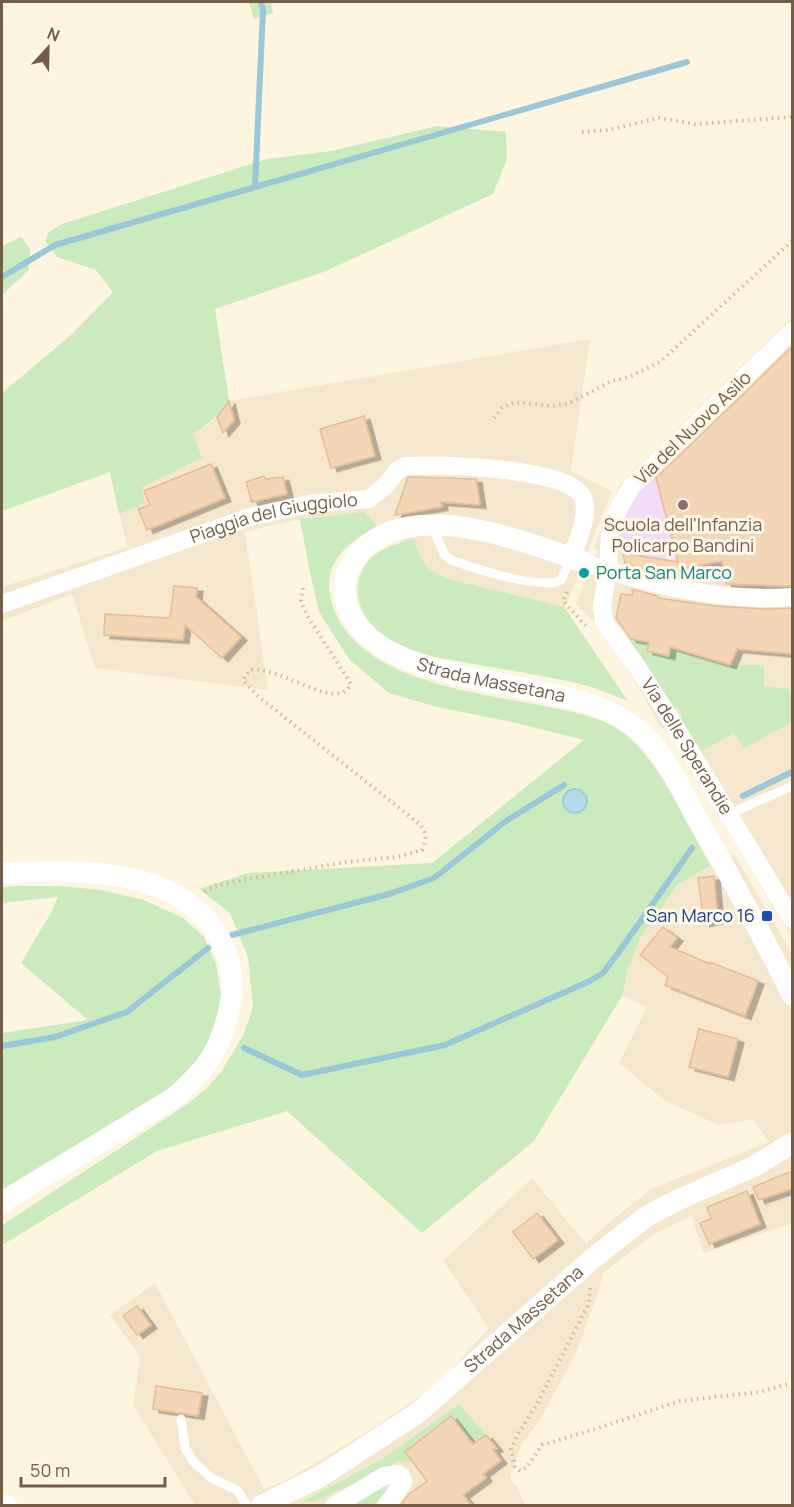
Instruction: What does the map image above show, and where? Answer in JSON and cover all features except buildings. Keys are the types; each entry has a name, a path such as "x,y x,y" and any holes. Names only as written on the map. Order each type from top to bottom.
{"street":[{"name":"Via del Nuovo Asilo","path":"588,564 610,533 620,506 632,486 792,332"},
{"name":"Piaggia del Giuggiolo","path":"2,604 250,517 309,504 369,499 385,486 399,469 405,466 468,467 518,472 555,479 572,487 582,495 585,510 579,537 588,564"},
{"name":"Strada Massetana","path":"588,564 474,528 450,525 408,528 377,538 354,558 347,573 345,602 354,619 366,634 380,645 411,660 594,705 620,717 642,733 673,774 744,901 792,995"},
{"path":"588,564 656,584 711,594 746,598 792,597"},
{"name":"Via delle Sperandie","path":"588,564 602,606 604,621 638,668 792,919"},
{"path":"2,873 63,872 111,876 149,884 189,903 201,912 225,948 233,982 232,998 224,1032 199,1075 172,1099 2,1202"},
{"name":"Strada Massetana","path":"261,1506 316,1479 419,1412 591,1260 647,1216 755,1166 792,1143"},
{"path":"334,1506 384,1476 398,1474 404,1482 386,1506"},
{"path":"2,1505 7,1506"}],"lane":[{"path":"432,525 444,554 452,560 534,584 551,584 588,564"},
{"path":"729,814 792,786"},
{"path":"180,1419 185,1448 194,1462 211,1478 237,1490 247,1506"}],"path":[{"path":"582,132 609,130 659,118 695,124 792,117"},
{"path":"494,418 502,407 515,402 552,406 567,404 612,381 629,377 660,362 792,241"},
{"path":"569,586 563,601 589,630"},
{"path":"189,903 214,886 346,862 397,857 422,850 427,839 424,830 407,814 259,697 243,680 250,670 259,669 334,694 345,692 351,684 308,617 301,601 303,587"},
{"path":"591,1260 589,1303 511,1449 515,1467 520,1471 527,1467 542,1445 680,1401 759,1392 792,1383"}],"shaded area":[{"path":"792,317 792,938 666,727 662,729 605,633 576,604 597,551 593,549 620,484"},
{"path":"590,339 571,471 612,491 564,607 449,579 432,572 421,559 414,539 402,542 377,526 364,512 300,519 245,532 268,690 95,668 72,594 2,621 2,587 127,547 110,472 206,426 217,417 229,401"},
{"name":"Scuola dell'Infanzia Policarpo Bandini","path":"700,430 743,523 719,532 725,584 626,567 618,534 638,487"},
{"path":"734,854 792,954 792,1223 704,1253 691,1216 654,1234 603,1273 577,1351 544,1413 521,1446 510,1478 525,1505 374,1505 387,1490 352,1505 195,1505 133,1405 140,1357 110,1315 155,1283 264,1489 286,1480 375,1427 440,1382 489,1328 443,1261 532,1178 586,1244 651,1189 769,1142 753,1119 719,1125 665,1101 619,1063 647,1007 622,996 629,966 641,937 678,884"}],"green space":[{"path":"249,2 271,2 273,13 254,19"},
{"path":"437,126 506,132 507,159 493,194 326,271 215,309 229,401 204,427 193,433 202,458 142,487 145,503 119,514 110,472 2,511 2,393 70,336 113,292 96,270 57,257 45,241 49,232 62,224 267,159 331,151"},
{"path":"21,237 30,249 29,270 2,295 2,246"},
{"path":"364,512 377,526 347,547 334,564 330,574 331,600 343,627 363,648 388,665 417,677 449,687 582,714 603,721 621,731 635,743 660,775 711,866 678,884 641,937 629,966 622,996 534,1141 422,1233 287,1111 157,1151 2,1245 2,1225 186,1105 206,1089 221,1072 243,1036 253,1007 248,957 230,913 199,889 248,873 432,863 584,740 437,707 389,693 349,659 319,612 300,519","holes":["582,791 586,797 576,813 566,808 564,799 567,792"]},
{"path":"414,539 426,565 441,576 564,607 628,701 575,683 418,653 398,645 381,634 373,627 362,610 358,581 366,564 377,553"},
{"path":"625,638 649,642 669,655 670,647 730,665 764,665 764,686 789,689 792,698 792,722 744,748 734,733 702,751 680,721 682,714 677,707 672,710"},
{"path":"59,886 101,890 144,900 183,918 204,937 216,964 221,995 216,1028 199,1058 170,1088 2,1191 2,1033 88,1020 21,963 58,897 2,903 2,887"},
{"path":"459,1404 486,1435 473,1444 450,1416 405,1452 414,1463 398,1461 316,1501 302,1502 381,1460"},
{"path":"385,1486 387,1490 374,1505 352,1506"}],"water":[{"path":"575,789 584,792 587,801 584,810 575,813 566,810 563,801 566,792"}],"waterway":[{"path":"255,187 263,10 261,2"},
{"path":"2,277 55,245 687,62"},
{"path":"743,796 792,772"},
{"path":"232,935 389,894 434,878 506,821 564,785"},
{"path":"244,1048 302,1075 445,1045 590,981 603,973 692,848"},
{"path":"2,1046 55,1037 127,1012 208,948"}],"place":[{"name":"Scuola dell'Infanzia Policarpo Bandini","path":"683,505"},
{"name":"Porta San Marco","path":"584,573"},
{"name":"San Marco 16","path":"767,916"}]}
